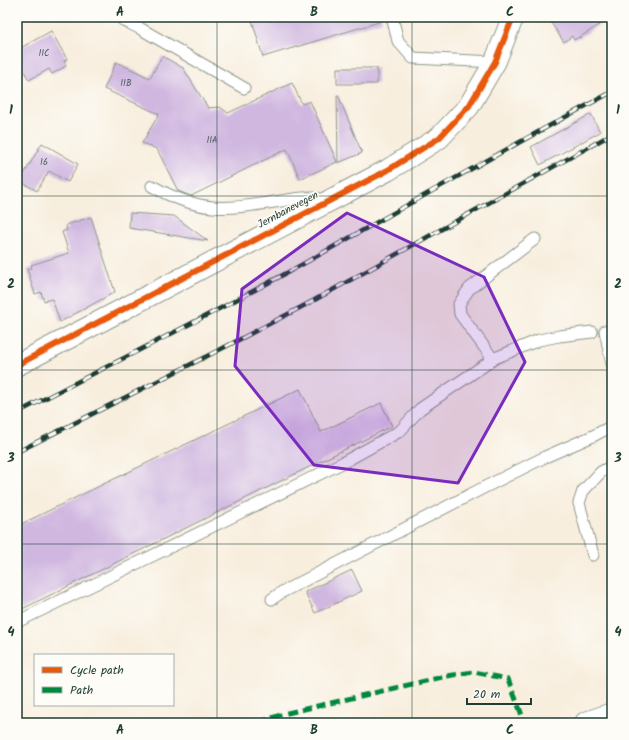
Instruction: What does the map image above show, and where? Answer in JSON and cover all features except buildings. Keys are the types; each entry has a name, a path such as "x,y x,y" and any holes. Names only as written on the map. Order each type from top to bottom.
{"main road":[{"path":"586,723 612,714"}],"street":[{"name":"Jernbanevegen","path":"17,365 326,201 388,170 439,138 469,106 495,62 513,17"}],"lane":[{"path":"120,17 244,88"},
{"path":"392,17 398,41 413,58 495,62"},
{"path":"152,186 186,202 214,208 246,206 307,198 319,198 326,201"},
{"path":"493,359 460,314 459,304 468,289 535,239"},
{"path":"605,331 612,364"},
{"path":"17,622 350,458 400,431 420,409 493,359 539,340 592,332"},
{"path":"272,599 485,487 612,426"},
{"path":"593,556 579,503 583,491 601,472 612,466"}],"highlighted area":[{"path":"347,213 484,277 525,362 458,483 314,465 235,366 242,289"}],"railway":[{"path":"17,413 268,283 496,155 612,92"},
{"path":"17,452 311,302 612,134"}],"marked path":[{"path":"258,723 283,714 447,676 474,672 508,679 525,723"}],"cycle path":[{"path":"17,365 388,170 439,138 469,106 495,62 513,17"}]}
